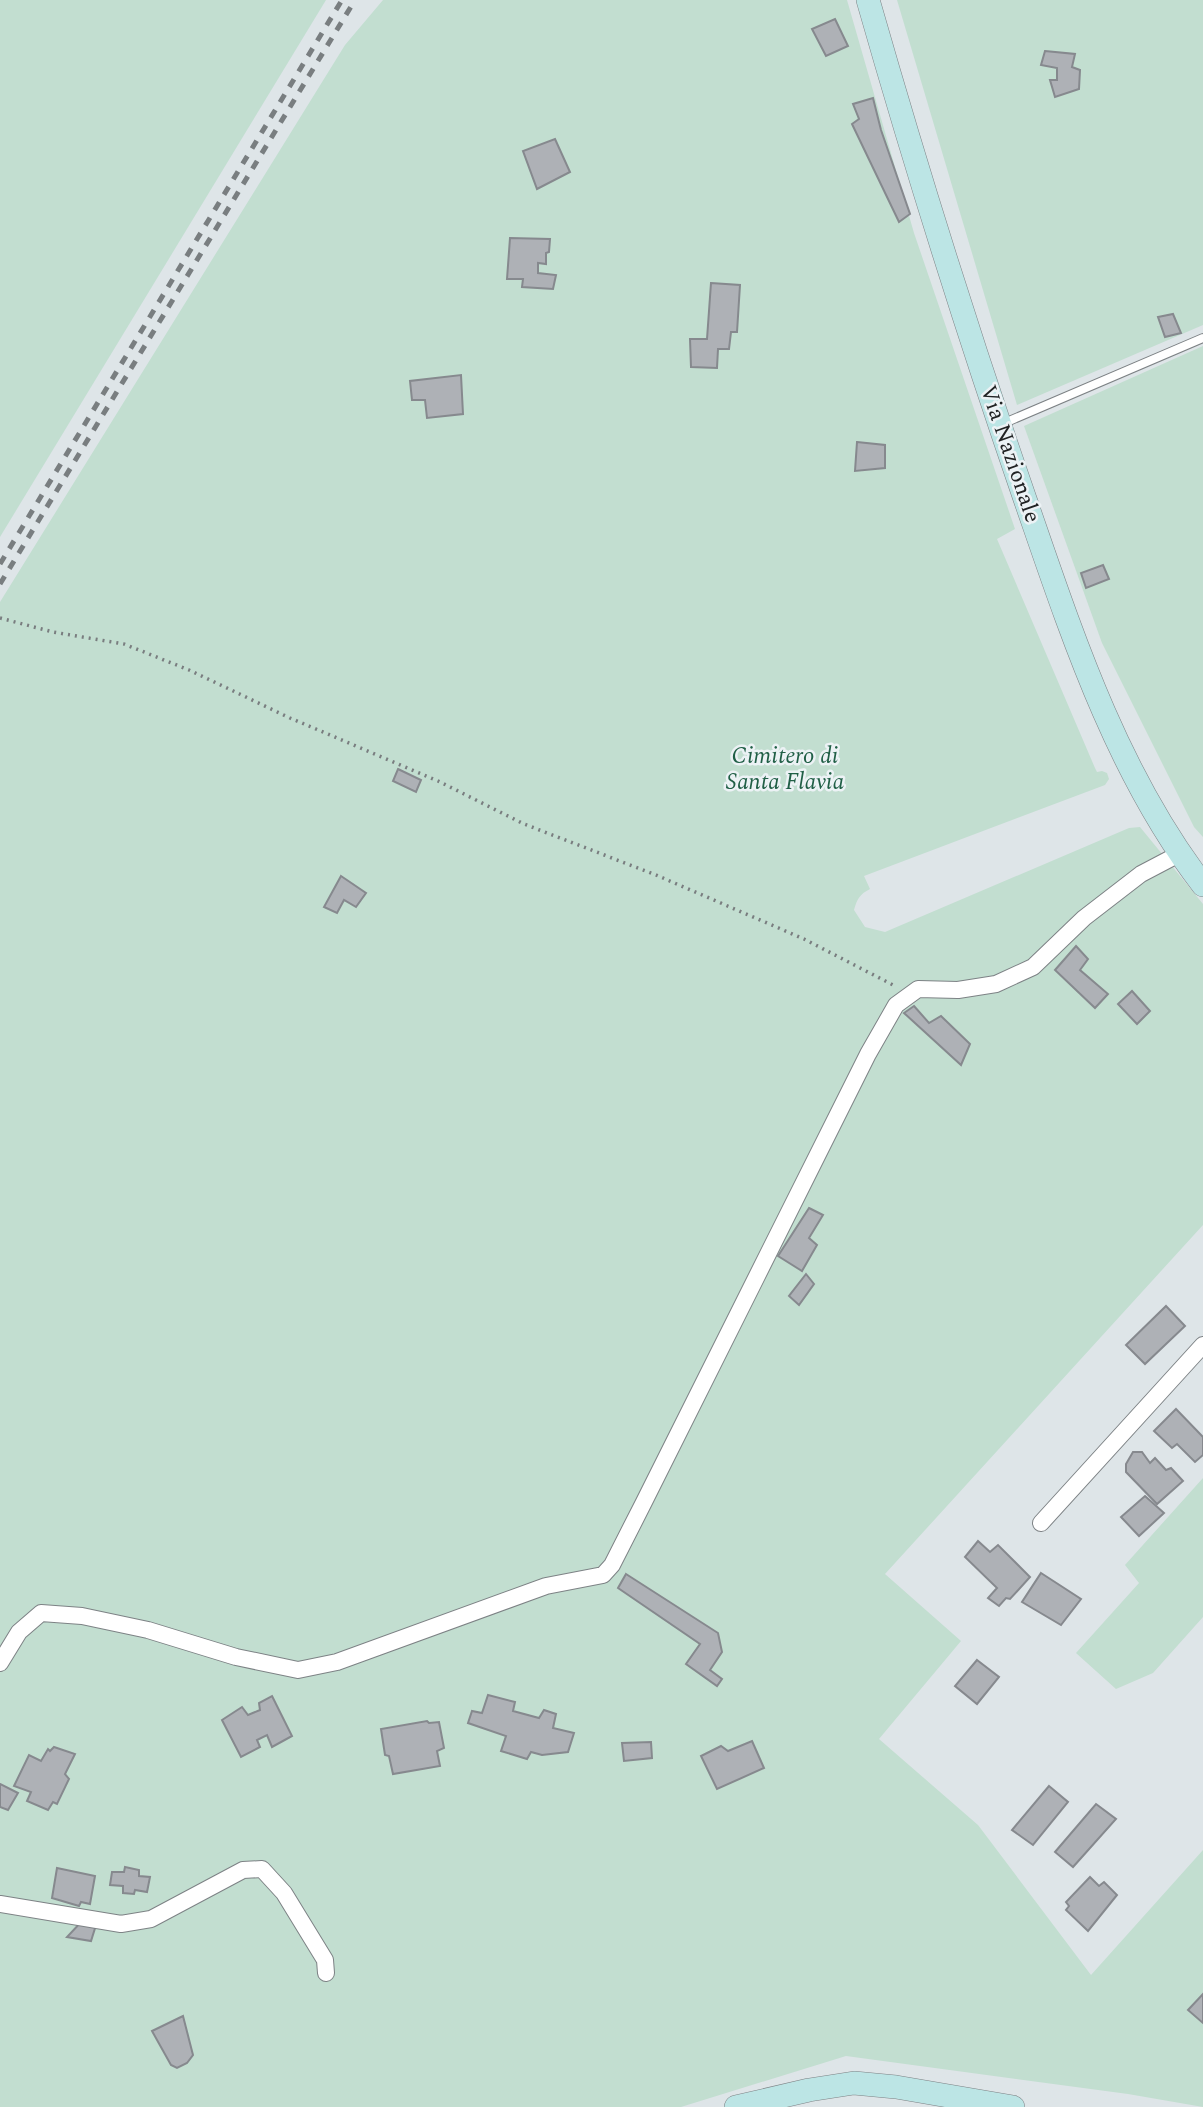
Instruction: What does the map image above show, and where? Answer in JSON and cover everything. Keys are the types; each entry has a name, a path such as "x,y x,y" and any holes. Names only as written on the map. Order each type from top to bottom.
{"main road":[{"name":"Via Nazionale","path":"868,0 917,173 999,425 1063,609 1137,783 1181,853 1201,877"},
{"path":"736,2107 809,2090 854,2083 910,2089 1013,2107"}],"street":[{"path":"0,1663 19,1632 41,1613 82,1616 148,1630 236,1657 298,1670 337,1662 546,1586 603,1575 612,1565 867,1054 896,1005 918,989 958,990 996,984 1033,967 1084,918 1141,874 1181,853"},
{"path":"1041,1524 1203,1345"},
{"path":"0,1904 121,1924 151,1919 243,1870 262,1869 284,1893 325,1960 326,1973"}],"lane":[{"path":"999,425 1203,338"}],"path":[{"path":"0,618 53,632 124,644 189,670 290,718 438,780 524,824 656,875 804,939 911,994"}],"green space":[{"path":"0,0 326,0 0,537"},
{"name":"Cimitero di Santa Flavia","path":"383,0 847,0 914,233 1015,529 997,539 1095,768 1097,772 1107,773 1109,779 1105,785 864,876 870,889 859,897 854,910 865,927 885,932 1129,828 1140,827 1203,904 1203,1225 885,1574 961,1641 879,1739 978,1825 1091,1975 1203,1850 1203,2107 1128,2094 846,2056 681,2107 0,2107 0,602 345,45"},
{"path":"897,0 1203,0 1203,325 1017,405"},
{"path":"1203,346 1203,837 1194,827 1102,643 1024,426"},
{"path":"1203,1478 1203,1617 1153,1673 1116,1689 1076,1653 1139,1583 1125,1565"}],"building":[{"path":"835,19 848,46 826,56 812,29"},
{"path":"1045,51 1075,54 1072,67 1080,70 1079,89 1055,97 1050,80 1057,80 1057,68 1041,65"},
{"path":"873,98 881,130 910,214 899,222 852,124 859,119 853,104"},
{"path":"555,139 570,172 537,189 523,151"},
{"path":"510,238 550,239 546,264 538,263 538,273 556,275 553,289 522,287 523,279 507,279"},
{"path":"711,283 740,285 737,332 731,332 729,349 718,349 717,368 691,367 690,339 707,339"},
{"path":"1173,314 1181,333 1165,337 1158,317"},
{"path":"461,375 463,414 427,418 425,400 412,400 410,381"},
{"path":"857,442 885,445 885,468 855,471"},
{"path":"1103,565 1109,579 1086,588 1081,573"},
{"path":"398,769 421,780 416,792 393,781"},
{"path":"341,876 366,893 356,907 344,900 337,913 324,907"},
{"path":"1076,946 1088,959 1080,970 1108,994 1095,1008 1055,970"},
{"path":"1132,991 1150,1011 1137,1024 1118,1004"},
{"path":"914,1006 929,1023 941,1016 970,1044 961,1065 904,1013"},
{"path":"809,1208 823,1215 809,1238 817,1245 802,1271 778,1256"},
{"path":"806,1274 814,1284 799,1305 789,1296"},
{"path":"1166,1306 1185,1326 1145,1364 1126,1345"},
{"path":"1176,1409 1203,1437 1203,1455 1195,1462 1177,1444 1172,1448 1154,1431"},
{"path":"1133,1452 1142,1452 1150,1463 1155,1458 1166,1470 1171,1468 1183,1481 1157,1504 1126,1472 1126,1464"},
{"path":"1145,1496 1164,1513 1139,1536 1121,1517"},
{"path":"978,1541 990,1552 998,1545 1030,1577 1010,1599 1006,1598 999,1606 988,1598 997,1588 965,1557"},
{"path":"1041,1573 1081,1599 1061,1625 1022,1602"},
{"path":"626,1574 718,1633 722,1652 710,1670 722,1679 717,1686 686,1664 700,1644 618,1588"},
{"path":"977,1660 999,1677 977,1704 955,1686"},
{"path":"488,1695 515,1702 513,1711 539,1718 544,1710 556,1714 553,1728 574,1733 568,1752 542,1755 531,1752 527,1759 501,1751 506,1736 468,1723 472,1711 482,1713"},
{"path":"272,1696 292,1736 272,1747 267,1735 257,1740 260,1747 241,1757 222,1720 242,1707 248,1715 260,1710 259,1703"},
{"path":"427,1721 439,1722 444,1748 437,1751 440,1766 393,1774 389,1756 385,1755 381,1729"},
{"path":"752,1741 764,1768 717,1789 701,1756 721,1746 728,1751"},
{"path":"651,1742 652,1758 624,1761 622,1743"},
{"path":"54,1747 75,1754 65,1774 69,1779 57,1804 53,1802 48,1810 27,1801 31,1792 14,1786 29,1755 41,1761 48,1749 50,1751"},
{"path":"0,1784 18,1793 8,1810 0,1807"},
{"path":"1049,1786 1068,1802 1033,1845 1012,1830"},
{"path":"1096,1804 1116,1819 1073,1867 1055,1852"},
{"path":"125,1867 139,1870 139,1876 150,1877 147,1892 135,1890 134,1894 123,1893 123,1886 110,1885 112,1872 124,1872"},
{"path":"57,1868 95,1876 90,1904 81,1902 79,1906 52,1898"},
{"path":"1090,1877 1099,1886 1104,1882 1117,1895 1088,1931 1066,1910 1069,1906 1066,1902"},
{"path":"83,1920 96,1925 91,1941 67,1937"},
{"path":"1203,1994 1203,2023 1188,2010"},
{"path":"183,2016 193,2055 187,2063 177,2068 171,2065 152,2031"}],"railway":[{"path":"0,564 342,0"},
{"path":"0,584 355,0"}]}
